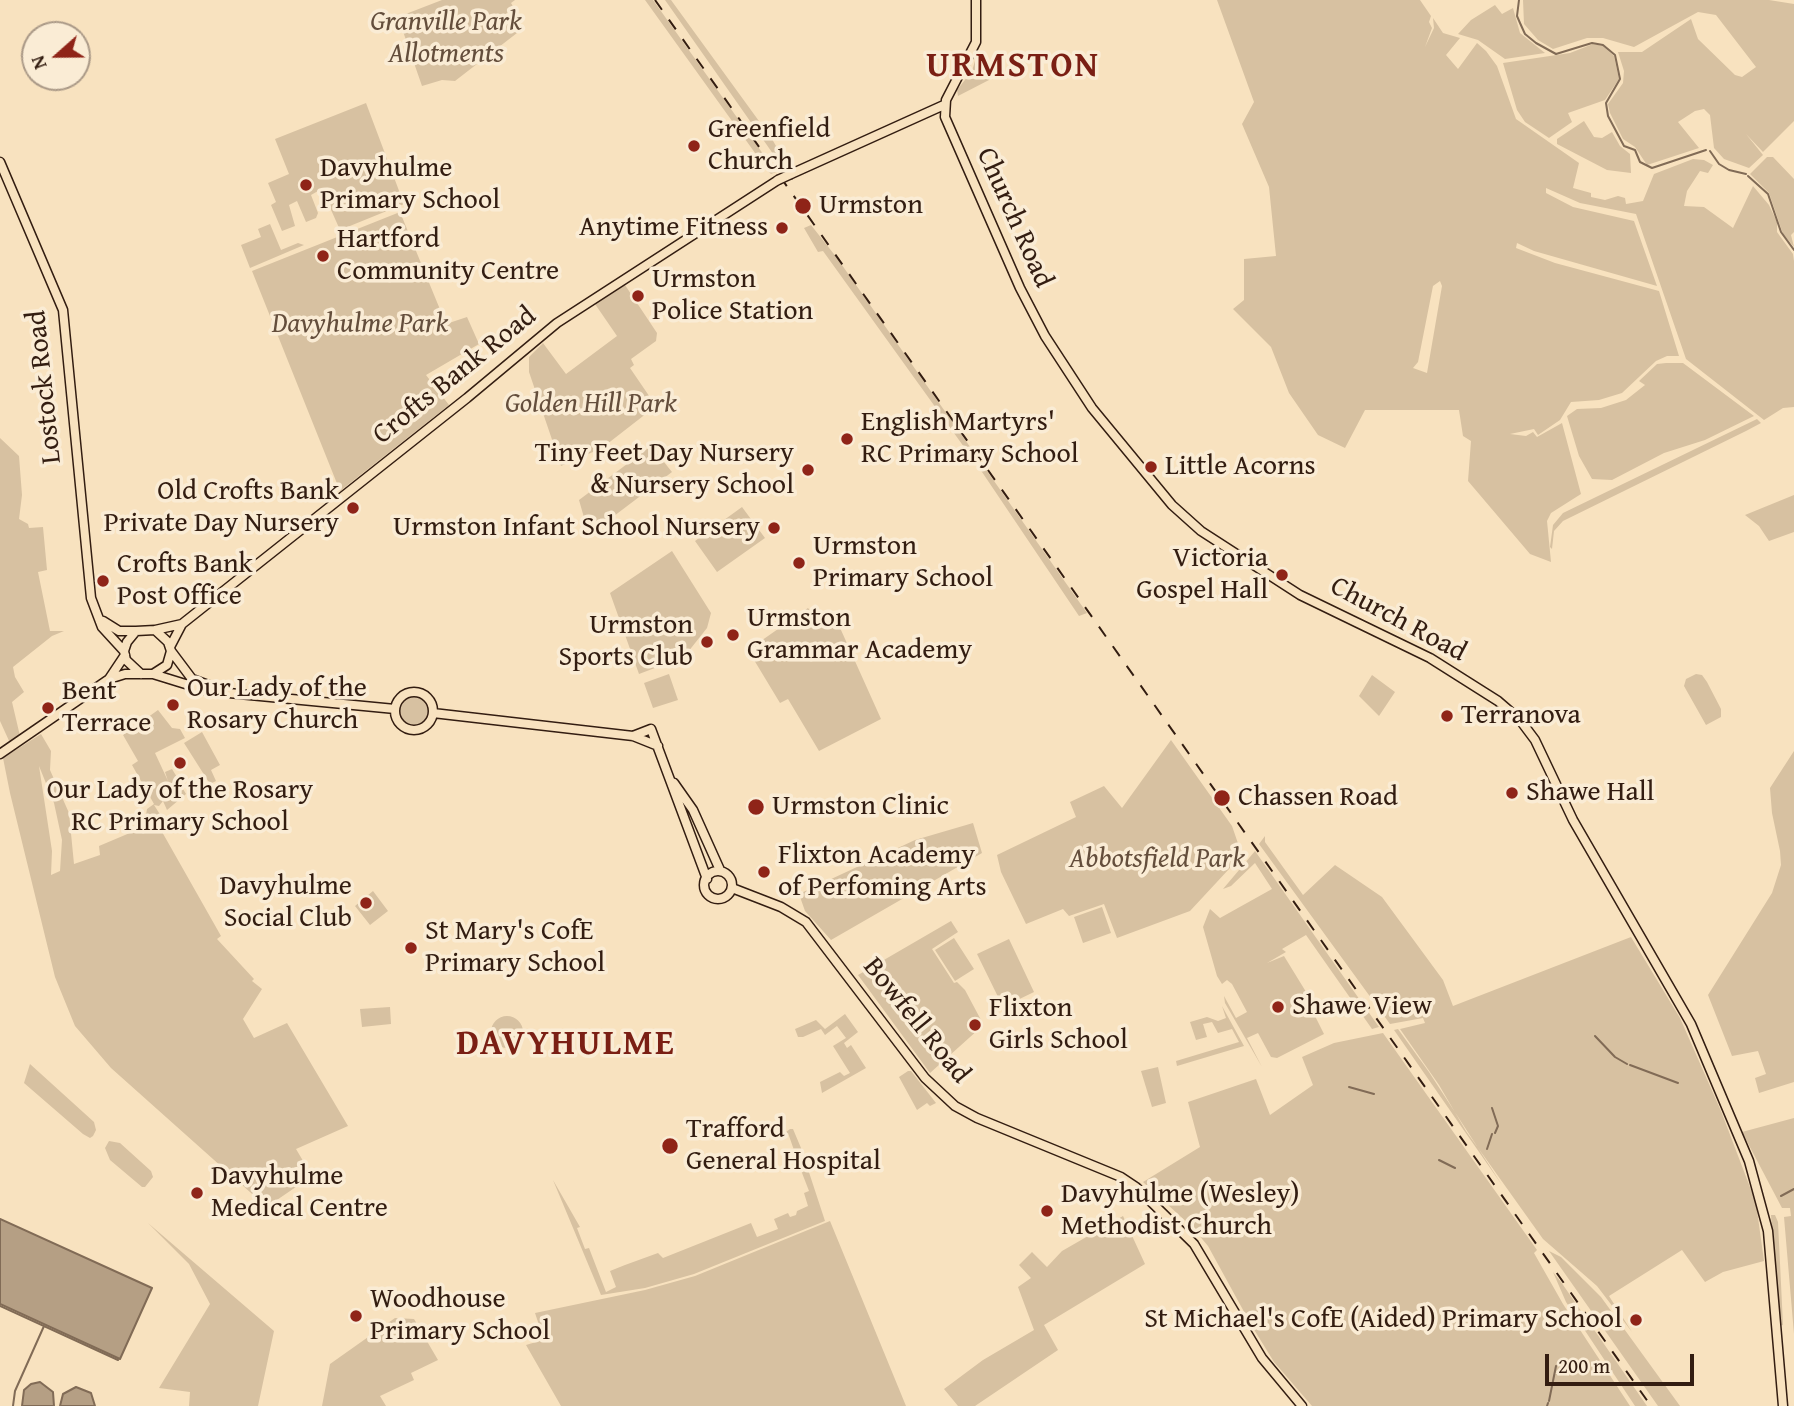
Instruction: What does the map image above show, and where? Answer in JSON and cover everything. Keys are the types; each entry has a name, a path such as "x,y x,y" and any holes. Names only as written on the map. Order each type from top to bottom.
{"main road":[{"path":"944,105 976,42 976,0"},
{"name":"Crofts Bank Road","path":"170,649 182,624 467,398 563,318 775,182 944,105"},
{"name":"Church Road","path":"944,105 947,125 990,224 1045,336 1098,416 1172,505 1201,531 1268,577 1347,618 1411,646 1498,701 1520,720 1535,740 1573,820 1691,1024 1749,1161 1770,1245 1783,1406"},
{"name":"Lostock Road","path":"0,162 49,272 65,318 90,589 98,617 124,653"},
{"path":"98,617 119,631 155,629 165,637 188,676 207,688"},
{"name":"Crofts Bank Road","path":"155,629 182,624"},
{"path":"109,679 129,638 136,631"},
{"path":"153,674 167,665 170,649"},
{"path":"124,653 129,666 141,674"},
{"path":"0,754 109,679 125,674 153,674 207,688 396,709"},
{"path":"418,693 427,698 433,713 425,726 411,729 398,721 396,709 404,695 418,693"},
{"path":"433,713 633,736 658,746"},
{"path":"633,736 652,729 707,879 705,889 712,899 724,898 732,888 731,877 720,870 693,810 670,778"},
{"path":"707,879 720,870"},
{"name":"Bowfell Road","path":"732,888 781,907 806,922 925,1078 955,1106 977,1118 1121,1177 1141,1192 1194,1244 1262,1358 1302,1406"}],"green space":[{"name":"Granville Park Allotments","path":"442,0 515,0 511,3 514,8 506,14 517,33 455,81 442,80 422,86 398,17"},
{"path":"645,0 653,0 776,172 771,174 768,171"},
{"path":"665,0 671,0 772,139 788,167 783,168"},
{"path":"1217,0 1420,0 1431,16 1429,22 1432,28 1425,47 1434,28 1433,18 1443,33 1460,38 1446,55 1458,69 1477,43 1486,51 1497,66 1516,119 1579,163 1573,188 1591,193 1591,197 1605,200 1618,196 1625,198 1626,204 1643,201 1654,174 1693,159 1704,160 1713,165 1708,173 1700,171 1687,191 1684,206 1704,207 1733,228 1753,186 1769,205 1777,222 1777,232 1793,254 1794,407 1783,408 1764,420 1686,359 1636,214 1580,203 1546,188 1546,193 1573,207 1634,221 1657,286 1534,251 1517,243 1516,248 1555,263 1659,291 1679,356 1667,356 1656,361 1622,393 1599,400 1571,402 1560,420 1538,435 1534,429 1510,434 1526,436 1533,432 1537,437 1562,423 1581,494 1551,513 1547,521 1551,562 1530,554 1468,481 1471,441 1463,436 1459,410 1365,410 1345,448 1318,435 1289,393 1271,347 1233,309 1244,300 1244,259 1276,256 1269,187 1242,124 1254,102","holes":["1440,281 1442,286 1427,373 1413,368 1418,362 1433,286"]},
{"path":"1523,0 1769,0 1794,4 1794,121 1763,152 1746,134 1763,155 1749,168 1724,159 1714,148 1710,115 1704,109 1695,111 1678,122 1699,148 1647,165 1635,147 1623,139 1610,113 1608,104 1623,83 1624,71 1618,52 1642,52 1691,19 1698,39 1735,75 1742,77 1756,67 1716,15 1698,12 1634,47 1603,38 1587,38 1553,49 1538,40 1524,24"},
{"path":"1495,5 1502,14 1513,8 1520,33 1545,53 1505,59 1478,40 1458,34 1471,20"},
{"path":"1593,44 1603,46 1614,56 1619,79 1605,100 1568,113 1572,122 1549,138 1525,122 1517,110 1503,63 1570,53"},
{"path":"977,54 990,74 989,80 958,96 957,90 972,71"},
{"path":"366,103 404,204 340,230 328,203 323,204 318,191 311,195 318,213 316,218 306,222 297,201 289,205 295,226 282,231 271,205 276,202 268,183 289,174 275,139"},
{"path":"1584,121 1594,137 1602,138 1612,132 1620,146 1630,154 1631,173 1607,170 1557,144 1557,139"},
{"path":"1767,157 1773,157 1794,179 1794,232 1791,235 1794,247 1783,234 1769,193 1750,174"},
{"name":"Davyhulme Park","path":"400,212 446,324 467,317 479,344 426,375 449,405 340,491 252,271"},
{"path":"270,224 281,250 298,243 304,245 250,268 241,245 261,237 258,229"},
{"path":"811,225 1087,613 1079,616 982,472 823,251 818,252 804,228"},
{"name":"Golden Hill Park","path":"625,285 657,333 656,341 631,359 634,365 630,368 656,406 602,448 561,466 529,372 529,357 543,343 566,374 617,336 595,304"},
{"path":"1683,363 1754,416 1705,440 1664,453 1612,480 1592,479 1579,456 1567,416 1577,409 1601,408 1626,400 1645,385 1639,381 1657,364"},
{"path":"1757,419 1761,423 1563,521 1554,531 1552,549 1550,547 1553,525 1563,513"},
{"path":"0,438 19,456 22,495 19,519 28,524 29,528 43,527 47,570 38,572 50,631 64,631 52,636 13,667 15,677 24,692 12,702 20,736 10,743 0,721"},
{"path":"651,446 672,472 589,535 579,500"},
{"path":"1794,495 1794,532 1769,541 1759,526 1745,515"},
{"path":"742,507 765,538 717,572 695,541"},
{"path":"672,551 711,613 707,628 684,657 639,674 610,593"},
{"path":"808,608 818,621 832,610 881,719 819,751 788,699 780,703 748,650"},
{"path":"669,674 678,700 653,708 644,683"},
{"path":"1696,674 1702,675 1707,682 1721,709 1721,717 1706,725 1684,686 1686,679"},
{"path":"1372,675 1395,692 1379,716 1359,696"},
{"path":"414,695 425,700 430,711 425,722 414,727 403,722 398,711 403,700"},
{"path":"158,710 172,728 180,729 185,738 155,753 168,781 165,772 172,769 180,782 173,787 176,793 183,789 186,794 167,810 163,801 159,806 154,805 163,819 157,823 221,936 217,939 262,989 243,1019 254,1038 287,1023 348,1126 296,1149 312,1176 271,1204 260,1201 111,1068 75,1026 55,977 3,758 41,734 51,751 50,770 69,813 74,864 100,855 99,846 144,827 147,809 154,804 132,765 138,761 123,735","holes":["39,766 54,803 62,840 60,871 51,875 52,851"]},
{"path":"202,732 220,765 211,770 216,781 210,784 184,743"},
{"name":"Abbotsfield Park","path":"1171,740 1232,826 1242,855 1190,911 1117,938 1104,904 1069,916 1063,909 1026,924 1001,872 997,855 1076,817 1070,802 1104,786 1122,808"},
{"path":"1794,751 1794,1082 1759,1093 1755,1078 1766,1074 1758,1051 1732,1056 1708,995 1772,893 1781,865 1770,788"},
{"path":"973,823 982,853 831,940 805,911 799,894 915,840"},
{"path":"1265,836 1265,842 1303,895 1335,865 1382,897 1443,980 1453,1006 1631,937 1680,1018 1721,1111 1756,1203 1764,1261 1723,1272 1705,1282 1682,1250 1609,1296 1632,1332 1597,1286 1543,1239 1466,1131 1439,1085 1400,1029 1425,1023 1423,1018 1390,1024 1259,844"},
{"path":"1255,851 1379,1027 1372,1029 1306,935 1282,949 1286,952 1267,963 1284,956 1311,1000 1308,1002 1324,1034 1277,1058 1271,1057 1258,1033 1247,1038 1262,1067 1225,1003 1224,996 1236,1018 1247,1012 1232,984 1227,980 1222,984 1217,976 1203,927 1210,909 1220,918 1272,889 1255,863 1231,886 1223,889"},
{"path":"373,891 388,911 370,925 355,906"},
{"path":"1102,907 1111,933 1083,943 1074,917"},
{"path":"951,921 958,932 932,949 954,983 957,982 965,990 981,1020 979,1029 930,1073 858,975"},
{"path":"954,938 974,969 955,981 935,950"},
{"path":"1009,939 1034,992 1003,1007 977,954"},
{"path":"1222,1006 1244,1046 1177,1066 1176,1061 1239,1042 1232,1029 1218,1033 1212,1022 1203,1024 1207,1037 1196,1040 1190,1022 1207,1017 1218,1021 1226,1018"},
{"path":"390,1007 391,1024 362,1027 360,1009"},
{"path":"845,1014 858,1032 844,1043 847,1048 851,1045 866,1068 822,1093 820,1082 840,1072 844,1076 850,1073 833,1046 846,1038 837,1026 825,1035 821,1029 803,1037 798,1037 795,1029 816,1020 825,1029"},
{"path":"507,1016 518,1021 523,1032 518,1043 507,1048 496,1043 491,1032 496,1021"},
{"path":"1398,1029 1429,1072 1502,1185 1394,1030"},
{"path":"1383,1033 1537,1250 1534,1253 1563,1304 1630,1406 1312,1406 1274,1362 1250,1323 1253,1320 1250,1317 1248,1319 1208,1246 1192,1227 1143,1182 1200,1147 1188,1102 1256,1079 1270,1115 1313,1085 1302,1057 1334,1043"},
{"path":"30,1064 94,1122 96,1130 93,1136 90,1138 83,1134 24,1083"},
{"path":"1158,1067 1166,1103 1152,1107 1141,1071"},
{"path":"911,1071 936,1103 930,1106 927,1103 917,1110 899,1077"},
{"path":"1794,1118 1794,1334 1784,1217 1791,1216 1790,1208 1782,1208 1742,1132"},
{"path":"793,1129 801,1148 825,1221 694,1274 645,1288 601,1295 553,1180 580,1227 577,1228 585,1249 589,1248 606,1292 616,1287 610,1271 658,1253 663,1258 751,1223 757,1237 778,1229 774,1219 788,1213 790,1217 796,1215 797,1211 808,1206 804,1193 809,1191 797,1160 789,1156 795,1153 788,1133 782,1135"},
{"path":"109,1141 120,1143 151,1171 153,1177 145,1187 110,1160 105,1148"},
{"path":"1771,1215 1775,1215 1778,1222 1783,1325 1779,1326"},
{"path":"1123,1216 1145,1264 1044,1325 1058,1350 975,1406 958,1406 944,1389 983,1360 1034,1330 1018,1287 1031,1278 1019,1265 1032,1252 1047,1267 1062,1251"},
{"path":"830,1221 906,1406 561,1406 526,1345 536,1342 535,1336 542,1334 535,1313 645,1290 695,1276"},
{"path":"148,1223 274,1331 258,1406 189,1406 190,1392 159,1388 210,1304 189,1264"},
{"path":"1549,1251 1561,1257 1601,1297 1680,1406 1658,1406"},
{"path":"1553,1272 1647,1406 1635,1406 1566,1302"},
{"path":"395,1318 414,1319 438,1360 411,1373 414,1380 380,1396 386,1406 322,1406 330,1364"}],"shaded area":[{"path":"0,1219 152,1288 120,1359 0,1304"},
{"path":"40,1382 53,1392 54,1406 22,1406 24,1390 31,1384"},
{"path":"76,1387 91,1393 95,1406 60,1406 63,1394"}],"waterway":[{"path":"1519,0 1517,16 1525,34 1536,43 1556,54 1592,43 1603,45 1615,55 1620,79 1606,103 1608,116 1624,146 1635,150 1640,162 1652,168 1706,150"},
{"path":"1710,151 1719,164 1729,170 1746,174"},
{"path":"1748,176 1768,194 1781,232 1794,250"},
{"path":"1595,1036 1615,1057 1627,1064"},
{"path":"1630,1065 1678,1083"},
{"path":"1349,1087 1374,1094"},
{"path":"1492,1108 1498,1126 1495,1133"},
{"path":"1487,1149 1492,1134"},
{"path":"1439,1160 1455,1168"},
{"path":"1781,1196 1794,1189"},
{"path":"0,1306 118,1360"},
{"path":"13,1406 15,1391 44,1326"},
{"path":"1549,1401 1556,1366"}],"railway":[{"path":"655,0 1651,1406"}],"place":[{"name":"Greenfield Church","path":"694,146"},
{"name":"Davyhulme Primary School","path":"306,185"},
{"name":"Urmston","path":"803,206"},
{"name":"Anytime Fitness","path":"782,228"},
{"name":"Hartford Community Centre","path":"323,256"},
{"name":"Urmston Police Station","path":"638,296"},
{"name":"English Martyrs' RC Primary School","path":"847,439"},
{"name":"Little Acorns","path":"1151,467"},
{"name":"Tiny Feet Day Nursery & Nursery School","path":"808,470"},
{"name":"Old Crofts Bank Private Day Nursery","path":"353,508"},
{"name":"Urmston Infant School Nursery","path":"774,528"},
{"name":"Urmston Primary School","path":"799,563"},
{"name":"Victoria Gospel Hall","path":"1282,575"},
{"name":"Crofts Bank Post Office","path":"103,581"},
{"name":"Urmston Grammar Academy","path":"733,635"},
{"name":"Urmston Sports Club","path":"707,642"},
{"name":"Our Lady of the Rosary Church","path":"173,705"},
{"name":"Bent Terrace","path":"48,708"},
{"name":"Terranova","path":"1447,716"},
{"name":"Our Lady of the Rosary RC Primary School","path":"180,763"},
{"name":"Shawe Hall","path":"1512,793"},
{"name":"Chassen Road","path":"1222,798"},
{"name":"Urmston Clinic","path":"756,807"},
{"name":"Flixton Academy of Perfoming Arts","path":"764,872"},
{"name":"Davyhulme Social Club","path":"366,903"},
{"name":"St Mary's CofE Primary School","path":"411,948"},
{"name":"Shawe View","path":"1278,1007"},
{"name":"Flixton Girls School","path":"975,1025"},
{"name":"Trafford General Hospital","path":"670,1146"},
{"name":"Davyhulme Medical Centre","path":"197,1193"},
{"name":"Davyhulme (Wesley) Methodist Church","path":"1047,1211"},
{"name":"Woodhouse Primary School","path":"356,1316"},
{"name":"St Michael's CofE (Aided) Primary School","path":"1636,1320"}],"district":[{"name":"URMSTON","path":"1013,67"},
{"name":"DAVYHULME","path":"566,1045"}]}
